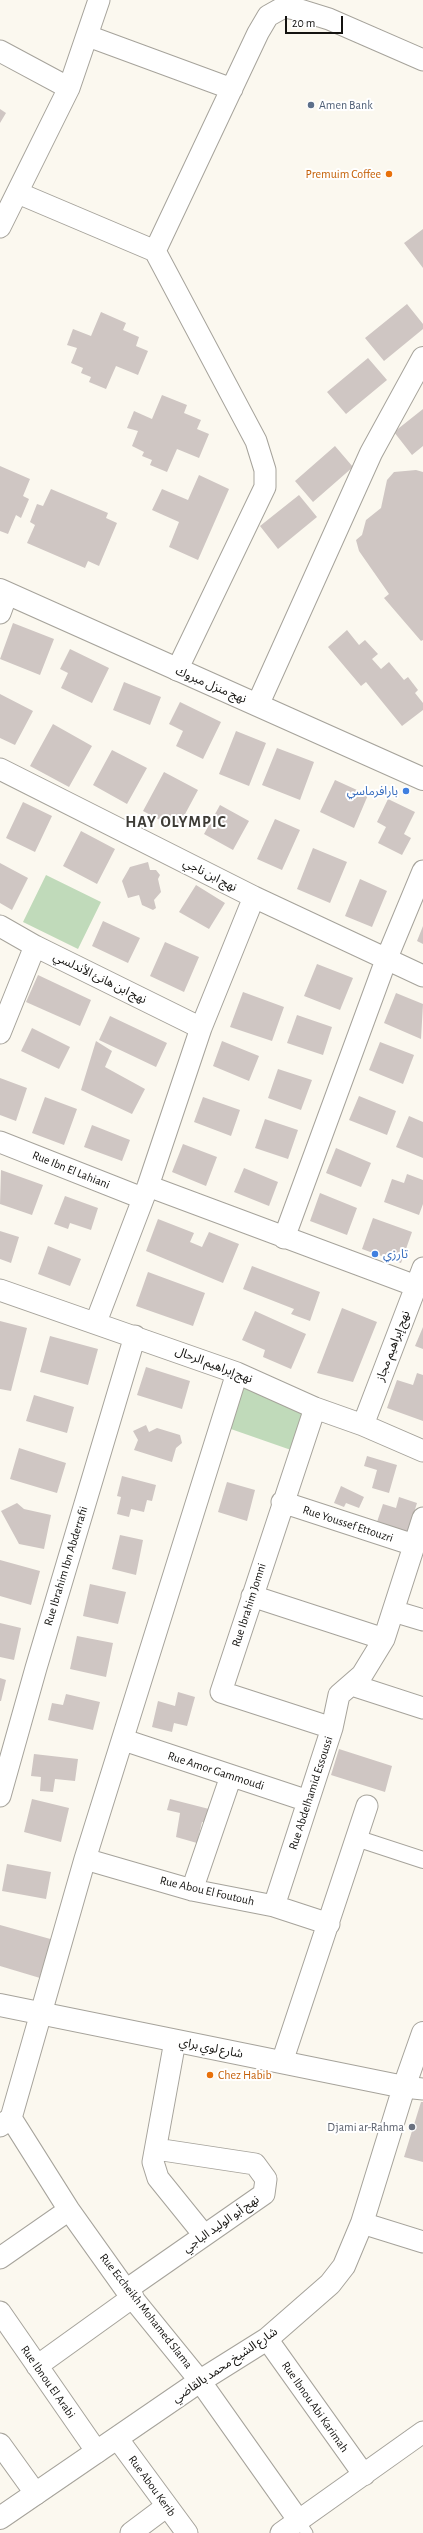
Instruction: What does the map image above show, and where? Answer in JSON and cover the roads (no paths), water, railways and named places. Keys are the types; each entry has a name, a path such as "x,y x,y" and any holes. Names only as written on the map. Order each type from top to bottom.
{"street":[{"path":"0,227 69,88 88,36 99,0"},
{"path":"156,251 268,16 284,7 300,10 329,19 423,60"},
{"path":"88,36 232,89"},
{"path":"0,51 69,88"},
{"path":"18,193 156,251 256,441 265,476 266,487 177,670"},
{"path":"258,704 371,452 423,358"},
{"name":"نهج منزل مبروك","path":"2,599 63,617 177,670 258,704 423,779"},
{"name":"نهج ابن ناجي","path":"0,769 254,897 423,976"},
{"path":"284,1238 386,960 423,871"},
{"path":"96,1322 145,1192 201,1028 254,897"},
{"name":"نهج ابن هانئ الأندلسي","path":"0,926 35,946 201,1028"},
{"path":"0,1033 35,946"},
{"name":"Rue Ibn El Lahiani","path":"0,1142 284,1238 419,1277"},
{"name":"نهج إبراهيم مجاز","path":"362,1425 419,1277"},
{"name":"نهج إبراهيم الرحال","path":"0,1290 96,1322 237,1373 315,1408 362,1425 423,1451"},
{"name":"Rue Ibrahim Ibn Abderrafii","path":"0,1796 38,1660 135,1336"},
{"path":"6,2122 85,1859 124,1740 237,1373"},
{"name":"Rue Ibrahim Jomni","path":"315,1408 282,1502 221,1692 332,1728"},
{"name":"Rue Youssef Ettouzri","path":"282,1502 414,1545"},
{"name":"Rue Abdelhamid Essoussi","path":"274,1906 332,1728 338,1695 362,1676 384,1639 423,1518"},
{"path":"252,1596 384,1639"},
{"path":"393,1610 423,1620"},
{"path":"352,1685 423,1708"},
{"name":"Rue Amor Gammoudi","path":"124,1740 308,1801"},
{"path":"192,1890 231,1776"},
{"path":"282,2062 367,1806"},
{"path":"356,1838 423,1860"},
{"name":"Rue Abou El Foutouh","path":"85,1859 192,1890 274,1906 329,1924"},
{"name":"شارع لوي براي","path":"0,2005 413,2088"},
{"name":"شارع الشيخ محمد بالقاضي","path":"0,2518 200,2381 267,2339 330,2284 344,2266 362,2223 413,2088 423,2033"},
{"path":"175,2041 153,2162 158,2178 204,2235"},
{"name":"Rue Eccheikh Mohamed Slama","path":"6,2122 130,2293 200,2381 303,2527"},
{"name":"نهج أبو الوليد الباجي","path":"37,2366 204,2235 264,2194 266,2179 262,2170 255,2164 156,2149"},
{"path":"0,2258 69,2210"},
{"path":"362,2223 423,2242"},
{"name":"Rue Ibnou El Arabi","path":"0,2312 96,2452"},
{"name":"Rue Ibnou Abi Karimah","path":"267,2339 364,2475"},
{"path":"281,2533 303,2527 364,2475 423,2432"},
{"name":"Rue Abou Kerib","path":"117,2438 187,2533"},
{"path":"0,2444 36,2494"},
{"path":"131,2533 167,2506"}],"place":[{"name":"Amen Bank","path":"311,105"},
{"name":"Premuim Coffee","path":"389,174"},
{"name":"بارافرماسي","path":"406,791"},
{"name":"تارزي","path":"375,1254"},
{"name":"Chez Habib","path":"210,2075"},
{"name":"Djami ar-Rahma","path":"412,2127"}],"district":[{"name":"HAY OLYMPIC","path":"176,822"}]}
